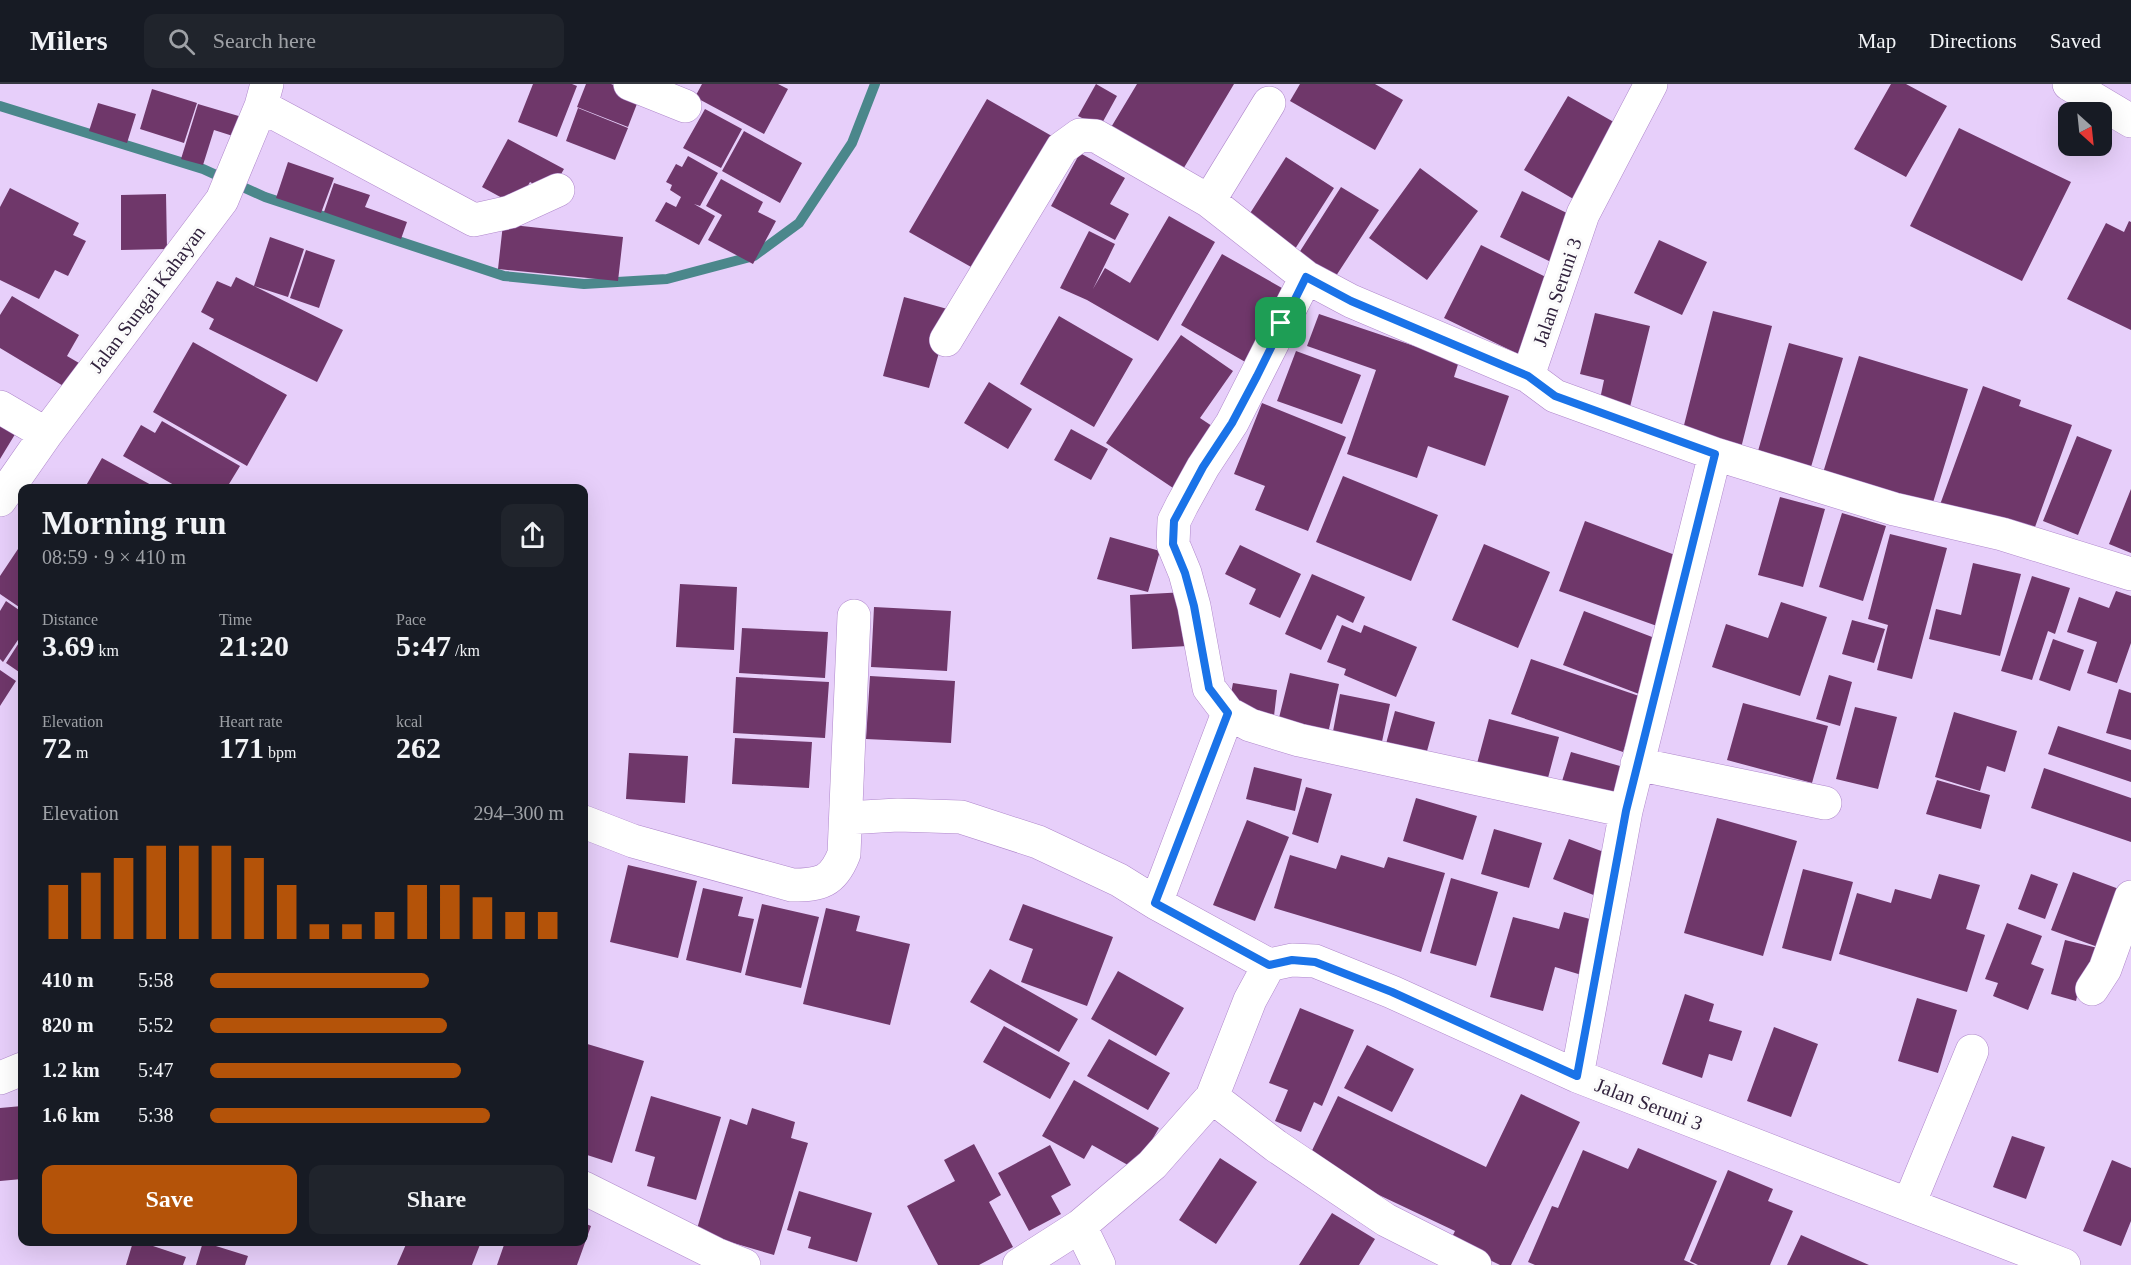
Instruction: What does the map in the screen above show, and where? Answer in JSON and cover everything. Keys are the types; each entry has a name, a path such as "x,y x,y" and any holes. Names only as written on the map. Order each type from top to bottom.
{"street":[{"path":"630,84 685,106"},
{"name":"Jalan Seruni 3","path":"1528,376 1583,214 1651,84"},
{"path":"2069,84 2131,121"},
{"path":"264,95 474,220 510,212 558,190"},
{"name":"Jalan Sungai Kahayan","path":"0,500 46,434 222,200 264,95"},
{"path":"1209,201 1269,103"},
{"path":"946,340 1062,148 1080,135 1096,136 1209,201 1306,277 1351,301 1528,376 1555,396 1715,454 1894,509 2002,534 2131,574"},
{"path":"1306,277 1242,404 1203,467 1174,521 1173,544 1185,573 1194,606 1209,688 1228,713 1250,725 1299,740 1626,811"},
{"path":"0,407 46,434"},
{"name":"Jalan Seruni 3","path":"1715,454 1626,811 1577,1076 2064,1265"},
{"path":"588,824 633,841 792,885 812,885 826,880 838,869 844,854 854,616"},
{"path":"1155,903 1228,713"},
{"path":"1637,764 1825,803"},
{"path":"846,818 898,815 961,817 1038,842 1119,880 1155,903 1269,965 1292,960 1315,962 1392,992 1577,1076"},
{"path":"2092,989 2105,969 2131,897"},
{"path":"1019,1265 1080,1226 1152,1165 1212,1097 1250,1000 1269,965"},
{"path":"1909,1204 1972,1051"},
{"path":"0,1078 18,1071"},
{"path":"1212,1097 1276,1146 1386,1220 1475,1265"},
{"path":"588,1190 716,1254 744,1265"},
{"path":"1080,1226 1099,1265"}],"building":[{"path":"533,84 577,86 557,137 518,122"},
{"path":"586,84 611,84 640,96 628,127 577,107"},
{"path":"702,84 778,84 788,89 764,134 695,97"},
{"path":"1096,84 1117,96 1100,127 1078,116"},
{"path":"1137,84 1234,84 1182,171 1110,129"},
{"path":"1300,84 1375,84 1403,100 1375,150 1290,101"},
{"path":"1891,84 1906,84 1947,106 1906,177 1854,149"},
{"path":"152,89 197,103 184,143 140,129"},
{"path":"1568,96 1619,125 1575,200 1524,170"},
{"path":"987,99 1057,139 980,272 909,232"},
{"path":"98,103 136,114 127,143 89,131"},
{"path":"198,104 242,117 236,137 214,130 203,165 181,159"},
{"path":"578,108 628,128 615,160 566,141"},
{"path":"705,109 742,129 721,168 683,148"},
{"path":"1959,128 2071,182 2022,281 1910,226"},
{"path":"744,131 802,163 780,203 722,171"},
{"path":"508,139 564,169 550,193 530,182 517,206 482,187"},
{"path":"1080,153 1125,178 1110,204 1129,214 1115,240 1051,206"},
{"path":"688,156 718,173 700,206 694,204 715,216 699,245 655,221 666,202 676,207 681,197 670,190 672,185 666,182 676,164 682,167"},
{"path":"1286,157 1334,188 1295,249 1247,218"},
{"path":"288,162 334,178 321,213 276,198"},
{"path":"1420,168 1478,211 1427,280 1369,238"},
{"path":"721,179 763,202 758,212 776,221 753,264 708,240 722,215 706,206"},
{"path":"334,183 370,195 365,207 407,222 401,239 324,212"},
{"path":"1341,187 1379,210 1334,279 1297,256"},
{"path":"10,188 79,223 73,235 86,241 68,276 55,270 39,299 0,280 0,207"},
{"path":"1522,191 1575,217 1553,263 1500,237"},
{"path":"166,194 167,249 121,250 121,195"},
{"path":"1169,216 1215,242 1158,341 1087,300 1060,288 1089,231 1115,244 1093,289 1105,268 1130,283"},
{"path":"2129,221 2131,222 2131,330 2067,299 2106,223 2124,232"},
{"path":"503,224 623,237 618,281 498,269"},
{"path":"270,237 304,249 288,297 254,286"},
{"path":"1659,240 1707,262 1682,315 1634,293"},
{"path":"1481,245 1554,281 1518,354 1444,318"},
{"path":"306,250 335,260 319,308 290,298"},
{"path":"1222,254 1289,292 1247,363 1181,325"},
{"path":"236,277 343,330 317,382 209,329 214,319 201,312 217,281 231,287"},
{"path":"12,296 79,335 67,356 79,363 65,387 0,348 0,315"},
{"path":"904,297 951,310 929,388 883,376"},
{"path":"1713,311 1772,326 1741,448 1682,433"},
{"path":"1595,313 1650,326 1629,411 1599,404 1604,380 1580,374"},
{"path":"1319,314 1459,361 1454,377 1509,396 1485,466 1428,446 1417,478 1347,454 1376,370 1307,346"},
{"path":"1059,316 1133,359 1094,427 1020,384"},
{"path":"1181,335 1233,371 1200,418 1218,430 1176,490 1106,443"},
{"path":"193,342 287,395 247,466 153,412"},
{"path":"1789,343 1843,358 1811,467 1758,451"},
{"path":"1296,351 1361,375 1342,424 1277,401"},
{"path":"1859,356 1968,389 1931,509 1822,476"},
{"path":"989,382 1032,409 1008,449 964,423"},
{"path":"1983,386 2021,400 2019,406 2072,425 2031,538 1937,513"},
{"path":"1262,403 1346,437 1308,531 1255,510 1265,486 1234,474"},
{"path":"162,421 240,466 229,484 172,484 123,456 141,425 155,433"},
{"path":"0,422 17,431 0,459"},
{"path":"1071,429 1108,449 1091,480 1054,460"},
{"path":"2077,436 2112,450 2078,535 2043,521"},
{"path":"102,458 149,484 87,484"},
{"path":"1343,476 1438,515 1411,581 1316,542"},
{"path":"2131,489 2131,553 2109,544"},
{"path":"1780,497 1825,509 1803,587 1758,575"},
{"path":"1842,513 1886,526 1863,601 1819,587"},
{"path":"1585,521 1683,558 1657,626 1559,591"},
{"path":"1890,534 1947,548 1912,679 1877,670 1888,625 1868,619"},
{"path":"1110,537 1160,551 1148,592 1097,579"},
{"path":"1484,544 1550,572 1518,648 1452,620"},
{"path":"1240,545 1301,574 1280,618 1249,604 1256,589 1225,574"},
{"path":"18,549 18,606 0,594 0,576"},
{"path":"1973,563 2021,574 2000,656 1929,639 1936,609 1961,615"},
{"path":"1312,574 1365,597 1353,623 1337,615 1321,650 1285,634"},
{"path":"2032,576 2070,588 2055,634 2048,631 2032,680 2001,671"},
{"path":"680,584 737,587 734,650 676,647"},
{"path":"2116,591 2131,596 2131,643 2117,683 2087,673 2097,642 2067,632 2079,597 2109,608"},
{"path":"1186,592 1188,646 1132,649 1130,595"},
{"path":"6,601 18,609 18,640 3,662 0,659 0,611"},
{"path":"1781,602 1827,617 1800,696 1712,667 1726,624 1768,638"},
{"path":"874,607 951,611 947,671 871,667"},
{"path":"1584,611 1660,640 1639,694 1563,665"},
{"path":"1852,620 1885,629 1874,663 1842,654"},
{"path":"1342,625 1361,633 1364,625 1417,647 1396,697 1344,675 1346,669 1327,662"},
{"path":"742,628 828,632 825,678 739,673"},
{"path":"2053,639 2084,650 2070,691 2039,680"},
{"path":"18,644 18,671 6,663"},
{"path":"1531,659 1642,697 1623,752 1511,714"},
{"path":"0,670 16,681 0,706"},
{"path":"1290,673 1339,684 1327,738 1277,726"},
{"path":"1829,675 1852,682 1840,726 1816,719"},
{"path":"870,676 955,681 951,743 866,739"},
{"path":"736,677 829,682 825,738 733,733"},
{"path":"1233,683 1277,690 1274,716 1228,708"},
{"path":"2119,689 2131,693 2131,740 2106,733"},
{"path":"1340,694 1390,704 1380,751 1331,742"},
{"path":"1743,703 1828,726 1812,783 1727,760"},
{"path":"1855,707 1897,717 1878,789 1836,779"},
{"path":"1395,711 1435,722 1424,762 1384,751"},
{"path":"1954,712 2017,731 2005,772 1987,766 1980,791 1935,777"},
{"path":"1489,719 1559,737 1545,789 1475,771"},
{"path":"2058,726 2131,750 2131,782 2048,754"},
{"path":"735,738 812,742 809,788 732,784"},
{"path":"1571,752 1627,768 1615,808 1559,791"},
{"path":"629,753 688,756 685,803 626,799"},
{"path":"1254,767 1302,779 1295,811 1246,799"},
{"path":"2044,768 2131,798 2131,842 2031,808"},
{"path":"1937,780 1990,795 1981,829 1926,814"},
{"path":"1306,787 1332,794 1318,843 1292,834"},
{"path":"1416,798 1477,816 1463,860 1403,841"},
{"path":"1717,818 1797,841 1763,956 1684,933"},
{"path":"1247,820 1289,837 1255,921 1213,905"},
{"path":"1494,829 1542,843 1529,888 1481,874"},
{"path":"1569,839 1612,855 1596,896 1553,879"},
{"path":"1290,855 1336,869 1341,855 1384,868 1388,857 1445,873 1421,952 1274,908"},
{"path":"628,865 697,881 678,958 610,942"},
{"path":"1803,869 1853,882 1831,961 1782,948"},
{"path":"2073,872 2127,892 2106,950 2051,930"},
{"path":"1939,874 1980,885 1966,929 1985,935 1967,992 1839,954 1857,893 1891,903 1895,889 1931,899"},
{"path":"2031,874 2058,884 2045,919 2018,909"},
{"path":"1451,878 1498,892 1476,966 1430,953"},
{"path":"703,888 743,897 738,916 754,919 741,973 686,960"},
{"path":"762,904 819,917 801,988 745,975"},
{"path":"1023,904 1113,937 1087,1006 1021,982 1033,949 1009,940"},
{"path":"826,908 860,916 856,931 910,944 890,1025 803,1004"},
{"path":"1564,912 1601,922 1585,976 1555,967 1543,1011 1490,997 1513,917 1559,929"},
{"path":"2007,923 2042,936 2031,964 2044,969 2028,1010 1993,996 1998,983 1985,979"},
{"path":"2065,940 2106,950 2082,975 2076,1001 2051,994"},
{"path":"990,969 1078,1019 1059,1052 970,1002"},
{"path":"1118,971 1184,1008 1156,1056 1091,1019"},
{"path":"1685,994 1714,1004 1709,1021 1742,1031 1732,1061 1709,1054 1702,1078 1662,1064"},
{"path":"1917,998 1957,1010 1938,1073 1898,1061"},
{"path":"1300,1008 1354,1030 1322,1106 1314,1102 1301,1132 1275,1121 1288,1090 1269,1083"},
{"path":"1004,1026 1070,1063 1050,1099 983,1062"},
{"path":"1774,1027 1818,1044 1791,1117 1747,1101"},
{"path":"1109,1039 1170,1073 1148,1110 1087,1076"},
{"path":"588,1044 644,1061 612,1163 588,1155"},
{"path":"1367,1045 1414,1069 1392,1112 1344,1088"},
{"path":"1074,1080 1159,1128 1135,1169 1092,1145 1084,1159 1042,1136"},
{"path":"1521,1094 1580,1122 1511,1265 1500,1265 1450,1241 1455,1231 1307,1161 1338,1096 1486,1167"},
{"path":"651,1096 721,1117 696,1200 647,1186 655,1157 635,1151"},
{"path":"18,1106 18,1179 0,1181 0,1108"},
{"path":"752,1108 795,1122 791,1138 808,1143 774,1255 696,1232 730,1119 747,1125"},
{"path":"2012,1136 2045,1147 2026,1199 1993,1187"},
{"path":"974,1144 1001,1195 989,1202 1013,1247 979,1265 938,1265 907,1206 955,1181 944,1160"},
{"path":"1050,1145 1071,1185 1051,1196 1061,1214 1029,1231 998,1173"},
{"path":"1638,1148 1717,1181 1684,1260 1695,1265 1535,1265 1528,1262 1552,1206 1558,1208 1583,1150 1628,1169"},
{"path":"1220,1158 1257,1182 1216,1244 1179,1220"},
{"path":"2112,1160 2131,1168 2131,1221 2121,1246 2083,1231"},
{"path":"1728,1170 1773,1189 1768,1201 1793,1211 1770,1265 1698,1265 1690,1261"},
{"path":"799,1191 872,1213 857,1262 808,1248 811,1237 787,1230"},
{"path":"1332,1213 1375,1239 1359,1265 1299,1265"},
{"path":"1801,1235 1837,1251 1869,1265 1787,1265"},
{"path":"132,1246 153,1246 186,1257 183,1265 126,1265"},
{"path":"202,1246 216,1246 248,1256 245,1265 196,1265"},
{"path":"405,1246 479,1246 472,1265 397,1265"},
{"path":"504,1246 584,1246 577,1265 497,1265"}],"waterway":[{"path":"0,106 203,169 265,197 504,276 584,284 667,279 754,256 799,223 852,143 875,84"}],"route":[{"path":"1306,277 1351,301 1528,376 1555,396 1715,454 1626,811 1577,1076 1392,992 1315,962 1292,960 1269,965 1155,903 1228,713 1209,688 1194,606 1185,573 1173,544 1174,521 1203,467 1232,423 1281,323 1306,277"}]}
